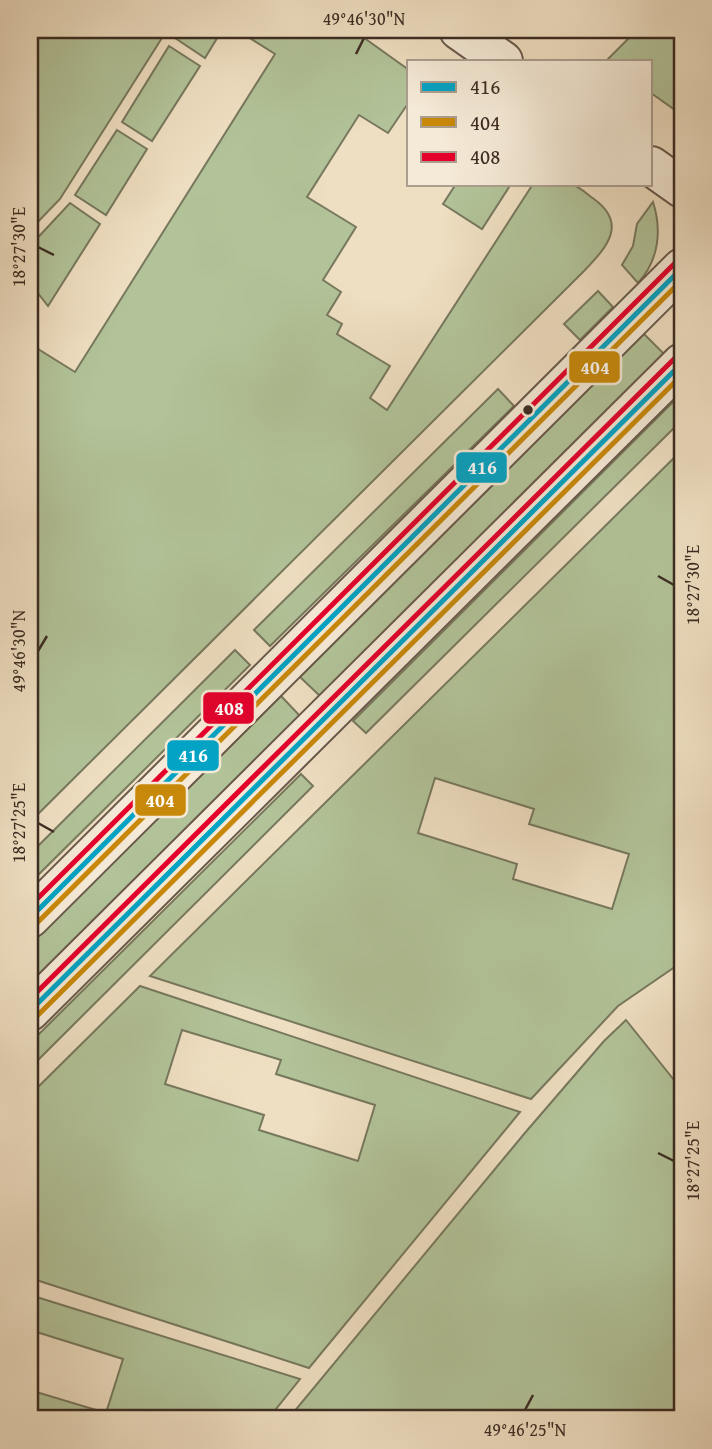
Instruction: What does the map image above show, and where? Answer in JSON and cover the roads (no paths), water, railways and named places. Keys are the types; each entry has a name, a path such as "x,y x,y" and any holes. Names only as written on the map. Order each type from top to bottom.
{"street":[{"path":"459,30 502,60"},
{"path":"652,167 682,188"},
{"path":"30,918 682,268"},
{"path":"30,1011 682,363"}]}
